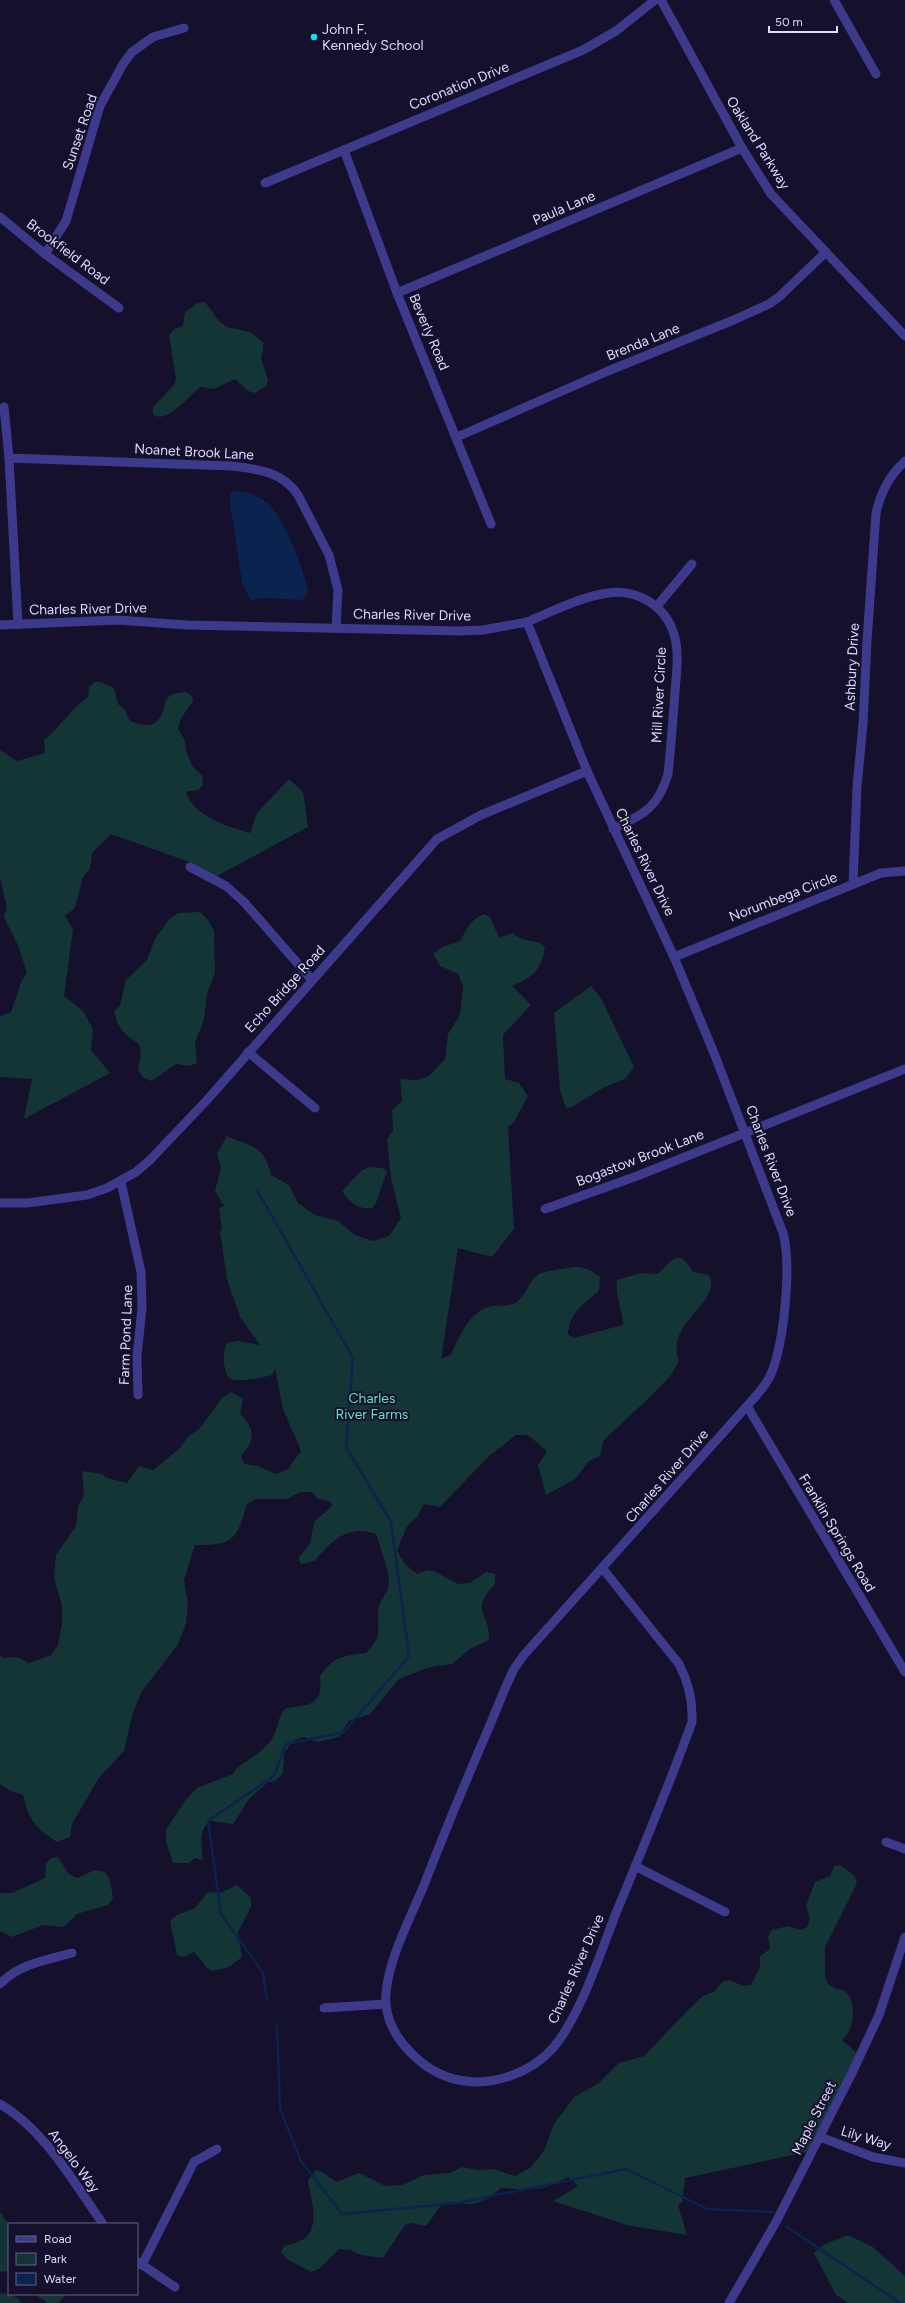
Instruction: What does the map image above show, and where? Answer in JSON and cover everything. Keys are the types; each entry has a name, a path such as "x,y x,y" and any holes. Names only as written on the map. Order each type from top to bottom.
{"street":[{"name":"Coronation Drive","path":"265,183 583,50 616,32 655,0"},
{"name":"Oakland Parkway","path":"661,0 742,148 771,194 905,336"},
{"path":"834,0 876,74"},
{"name":"Sunset Road","path":"45,254 66,221 100,106 123,64 132,52 147,40 163,33 184,28"},
{"name":"Paula Lane","path":"397,293 742,148"},
{"name":"Beverly Road","path":"344,150 397,293 457,437 491,524"},
{"name":"Brookfield Road","path":"0,217 45,254 119,308"},
{"name":"Brenda Lane","path":"457,437 608,371 769,304 779,297 826,252"},
{"path":"4,407 9,458 18,624"},
{"name":"Noanet Brook Lane","path":"9,458 231,466 257,468 281,478 292,485 329,555 338,590 336,628"},
{"name":"Ashbury Drive","path":"853,884 857,786 863,724 866,641 876,513 880,496 889,478 905,461"},
{"path":"657,606 692,564"},
{"name":"Mill River Circle","path":"527,622 570,604 612,592 635,595 647,599 663,611 676,643 677,674 668,774 664,788 653,806 643,815 614,829"},
{"name":"Charles River Drive","path":"0,625 118,620 187,625 460,631 483,630 527,622 587,771 674,957 745,1133 788,1248 781,1335 771,1375 747,1406 603,1569 523,1656 506,1686 398,1946 388,1983 386,2004 388,2014 404,2044 427,2067 448,2078 480,2082 500,2080 530,2066 554,2046 569,2023 601,1951 692,1722 693,1702 686,1679 679,1664 603,1569"},
{"name":"Echo Bridge Road","path":"0,1203 27,1202 87,1195 121,1182 150,1160 438,839 481,815 587,771"},
{"path":"190,868 226,886 244,902 312,980"},
{"name":"Norumbega Circle","path":"674,957 881,873 905,871"},
{"path":"248,1052 315,1108"},
{"path":"745,1133 905,1069"},
{"name":"Bogastow Brook Lane","path":"546,1209 745,1133"},
{"name":"Farm Pond Lane","path":"121,1182 141,1272 142,1308 137,1356 138,1395"},
{"name":"Franklin Springs Road","path":"747,1406 905,1672"},
{"path":"886,1842 905,1849"},
{"path":"635,1866 725,1912"},
{"name":"Maple Street","path":"729,2303 776,2222 820,2137 879,2015 905,1937"},
{"path":"0,1984 10,1974 28,1965 72,1952"},
{"path":"324,2008 386,2004"},
{"name":"Angelo Way","path":"0,2104 16,2114 49,2147 102,2223"},
{"name":"Lily Way","path":"820,2137 873,2157 905,2163"},
{"path":"175,2287 139,2263 194,2162 217,2149"}],"green space":[{"path":"205,302 219,321 227,327 250,332 263,342 261,358 268,380 266,386 255,393 248,391 235,379 214,389 200,387 171,413 158,417 153,414 153,407 174,385 176,379 169,335 174,329 183,326 185,312 198,303"},
{"path":"95,682 101,682 114,688 118,704 125,710 130,721 146,725 151,725 158,720 166,701 171,695 186,692 192,696 193,701 180,720 178,729 185,741 186,751 193,767 202,775 203,785 198,790 186,792 190,801 204,814 222,824 250,833 257,813 289,779 303,792 308,827 206,882 192,863 111,834 92,853 90,869 83,877 75,908 65,916 73,929 64,996 83,1011 93,1029 91,1050 110,1073 24,1119 32,1079 0,1077 0,1016 11,1012 22,980 27,973 18,945 4,917 7,909 0,877 0,750 17,761 45,753 44,740 76,707 88,697 89,687"},
{"path":"200,912 208,920 214,931 215,973 207,994 204,1019 195,1043 197,1063 189,1066 176,1064 152,1081 144,1078 138,1070 141,1051 140,1046 125,1034 117,1022 114,1012 120,1005 126,980 147,960 155,939 170,918 178,913"},
{"name":"Charles River Farms","path":"484,914 490,917 499,938 513,933 522,939 537,942 545,947 541,962 535,972 531,976 512,986 531,1005 503,1035 505,1079 519,1083 528,1096 514,1122 508,1127 514,1229 492,1257 458,1248 441,1359 451,1355 466,1325 478,1312 493,1306 514,1304 523,1295 532,1280 539,1274 552,1270 578,1267 590,1270 600,1277 599,1291 578,1309 571,1320 568,1334 573,1338 623,1325 617,1291 617,1280 641,1273 658,1274 672,1260 680,1258 684,1260 693,1272 709,1275 711,1285 708,1295 679,1335 677,1347 679,1361 670,1376 654,1393 603,1441 600,1456 589,1461 575,1479 546,1495 538,1465 547,1451 528,1435 516,1435 489,1456 440,1507 424,1504 417,1517 407,1526 397,1551 405,1564 417,1574 428,1570 434,1571 458,1584 470,1583 486,1572 495,1574 495,1584 487,1593 483,1600 482,1606 487,1623 489,1640 470,1649 452,1664 430,1667 399,1679 370,1714 349,1721 339,1737 317,1742 304,1737 294,1740 284,1753 283,1773 275,1781 268,1782 249,1799 233,1824 211,1821 207,1824 201,1838 203,1860 195,1858 189,1863 173,1863 166,1842 166,1830 184,1802 197,1788 233,1774 236,1769 263,1749 272,1739 280,1717 286,1708 302,1706 314,1702 319,1693 320,1676 330,1664 345,1656 366,1653 377,1637 378,1611 381,1601 388,1588 389,1583 387,1569 376,1534 366,1531 349,1533 334,1541 315,1561 301,1564 299,1561 299,1557 310,1544 314,1522 332,1506 330,1501 318,1499 312,1492 300,1492 287,1499 256,1499 247,1504 240,1526 232,1538 226,1542 218,1544 195,1545 184,1580 188,1604 186,1624 177,1646 142,1691 133,1712 124,1751 98,1779 72,1824 70,1837 57,1842 34,1823 25,1804 23,1795 10,1791 0,1784 0,1655 3,1658 17,1657 29,1663 51,1655 58,1645 62,1623 62,1605 54,1578 56,1555 76,1526 78,1507 84,1495 82,1471 102,1474 107,1478 127,1483 139,1466 153,1470 179,1449 188,1437 199,1429 223,1397 231,1392 243,1399 240,1414 249,1424 251,1429 251,1440 241,1456 244,1464 258,1466 276,1474 288,1469 301,1451 283,1409 275,1369 272,1375 244,1380 229,1378 225,1370 224,1356 227,1343 238,1341 260,1345 240,1317 227,1279 220,1232 222,1228 219,1208 224,1206 215,1191 221,1168 217,1154 227,1136 250,1145 261,1152 265,1158 271,1175 289,1185 298,1203 315,1215 338,1221 355,1235 373,1241 389,1236 401,1218 391,1178 387,1140 393,1130 392,1110 402,1101 400,1079 417,1080 429,1076 445,1059 448,1034 460,1015 463,986 458,974 440,966 433,954 442,947 460,941 472,922"},
{"path":"591,986 601,998 634,1067 625,1079 603,1088 572,1107 566,1108 560,1090 554,1013"},
{"path":"371,1167 382,1168 387,1171 376,1203 372,1208 362,1208 351,1202 342,1191 362,1170"},
{"path":"58,1857 69,1874 77,1878 95,1870 105,1872 110,1880 113,1898 108,1905 77,1914 64,1927 43,1925 12,1937 0,1931 0,1893 12,1893 45,1878 46,1863 51,1858"},
{"path":"840,1865 855,1876 857,1883 825,1947 825,1977 828,1984 836,1989 844,1990 851,1999 853,2016 851,2027 846,2037 842,2040 857,2053 830,2115 807,2152 685,2178 682,2202 678,2205 687,2235 627,2225 553,2201 578,2186 568,2177 543,2188 501,2188 487,2198 471,2204 450,2202 443,2203 426,2226 411,2223 405,2225 383,2258 361,2255 351,2250 339,2249 319,2269 311,2272 288,2260 281,2252 284,2246 305,2238 310,2232 314,2218 308,2180 316,2170 322,2172 336,2182 359,2173 385,2186 402,2185 424,2175 450,2173 462,2167 478,2170 493,2169 515,2176 530,2168 544,2151 554,2124 574,2097 599,2083 619,2063 644,2056 690,2008 703,1996 715,1991 722,1982 730,1980 743,1986 751,1985 760,1967 760,1956 770,1949 768,1937 772,1930 788,1926 801,1930 807,1927 810,1919 806,1906 815,1882 830,1876 834,1866"},
{"path":"237,1885 251,1898 251,1907 238,1932 242,1957 229,1967 213,1971 207,1968 194,1952 184,1957 177,1955 170,1921 177,1915 195,1908 208,1892 221,1893"},
{"path":"0,2212 8,2224 8,2271 0,2272"},
{"path":"848,2235 873,2247 905,2276 905,2303 849,2303 836,2295 814,2253 825,2244"},
{"path":"0,2293 12,2295 20,2300 21,2303 0,2303"},
{"path":"36,2295 66,2295 58,2303 48,2303"}],"water":[{"path":"233,491 251,494 260,498 274,510 287,532 303,571 308,592 302,600 268,598 250,600 242,582 230,504 230,494"}],"waterway":[{"path":"257,1190 353,1358 346,1447 391,1522 409,1656 344,1732 286,1744 274,1776 208,1821 221,1914 263,1973 267,2000"},
{"path":"277,2025 280,2109 301,2161 342,2214 457,2203 626,2169 707,2209 773,2212"},
{"path":"786,2226 900,2303"}],"place":[{"name":"John F. Kennedy School","path":"314,37"}]}
